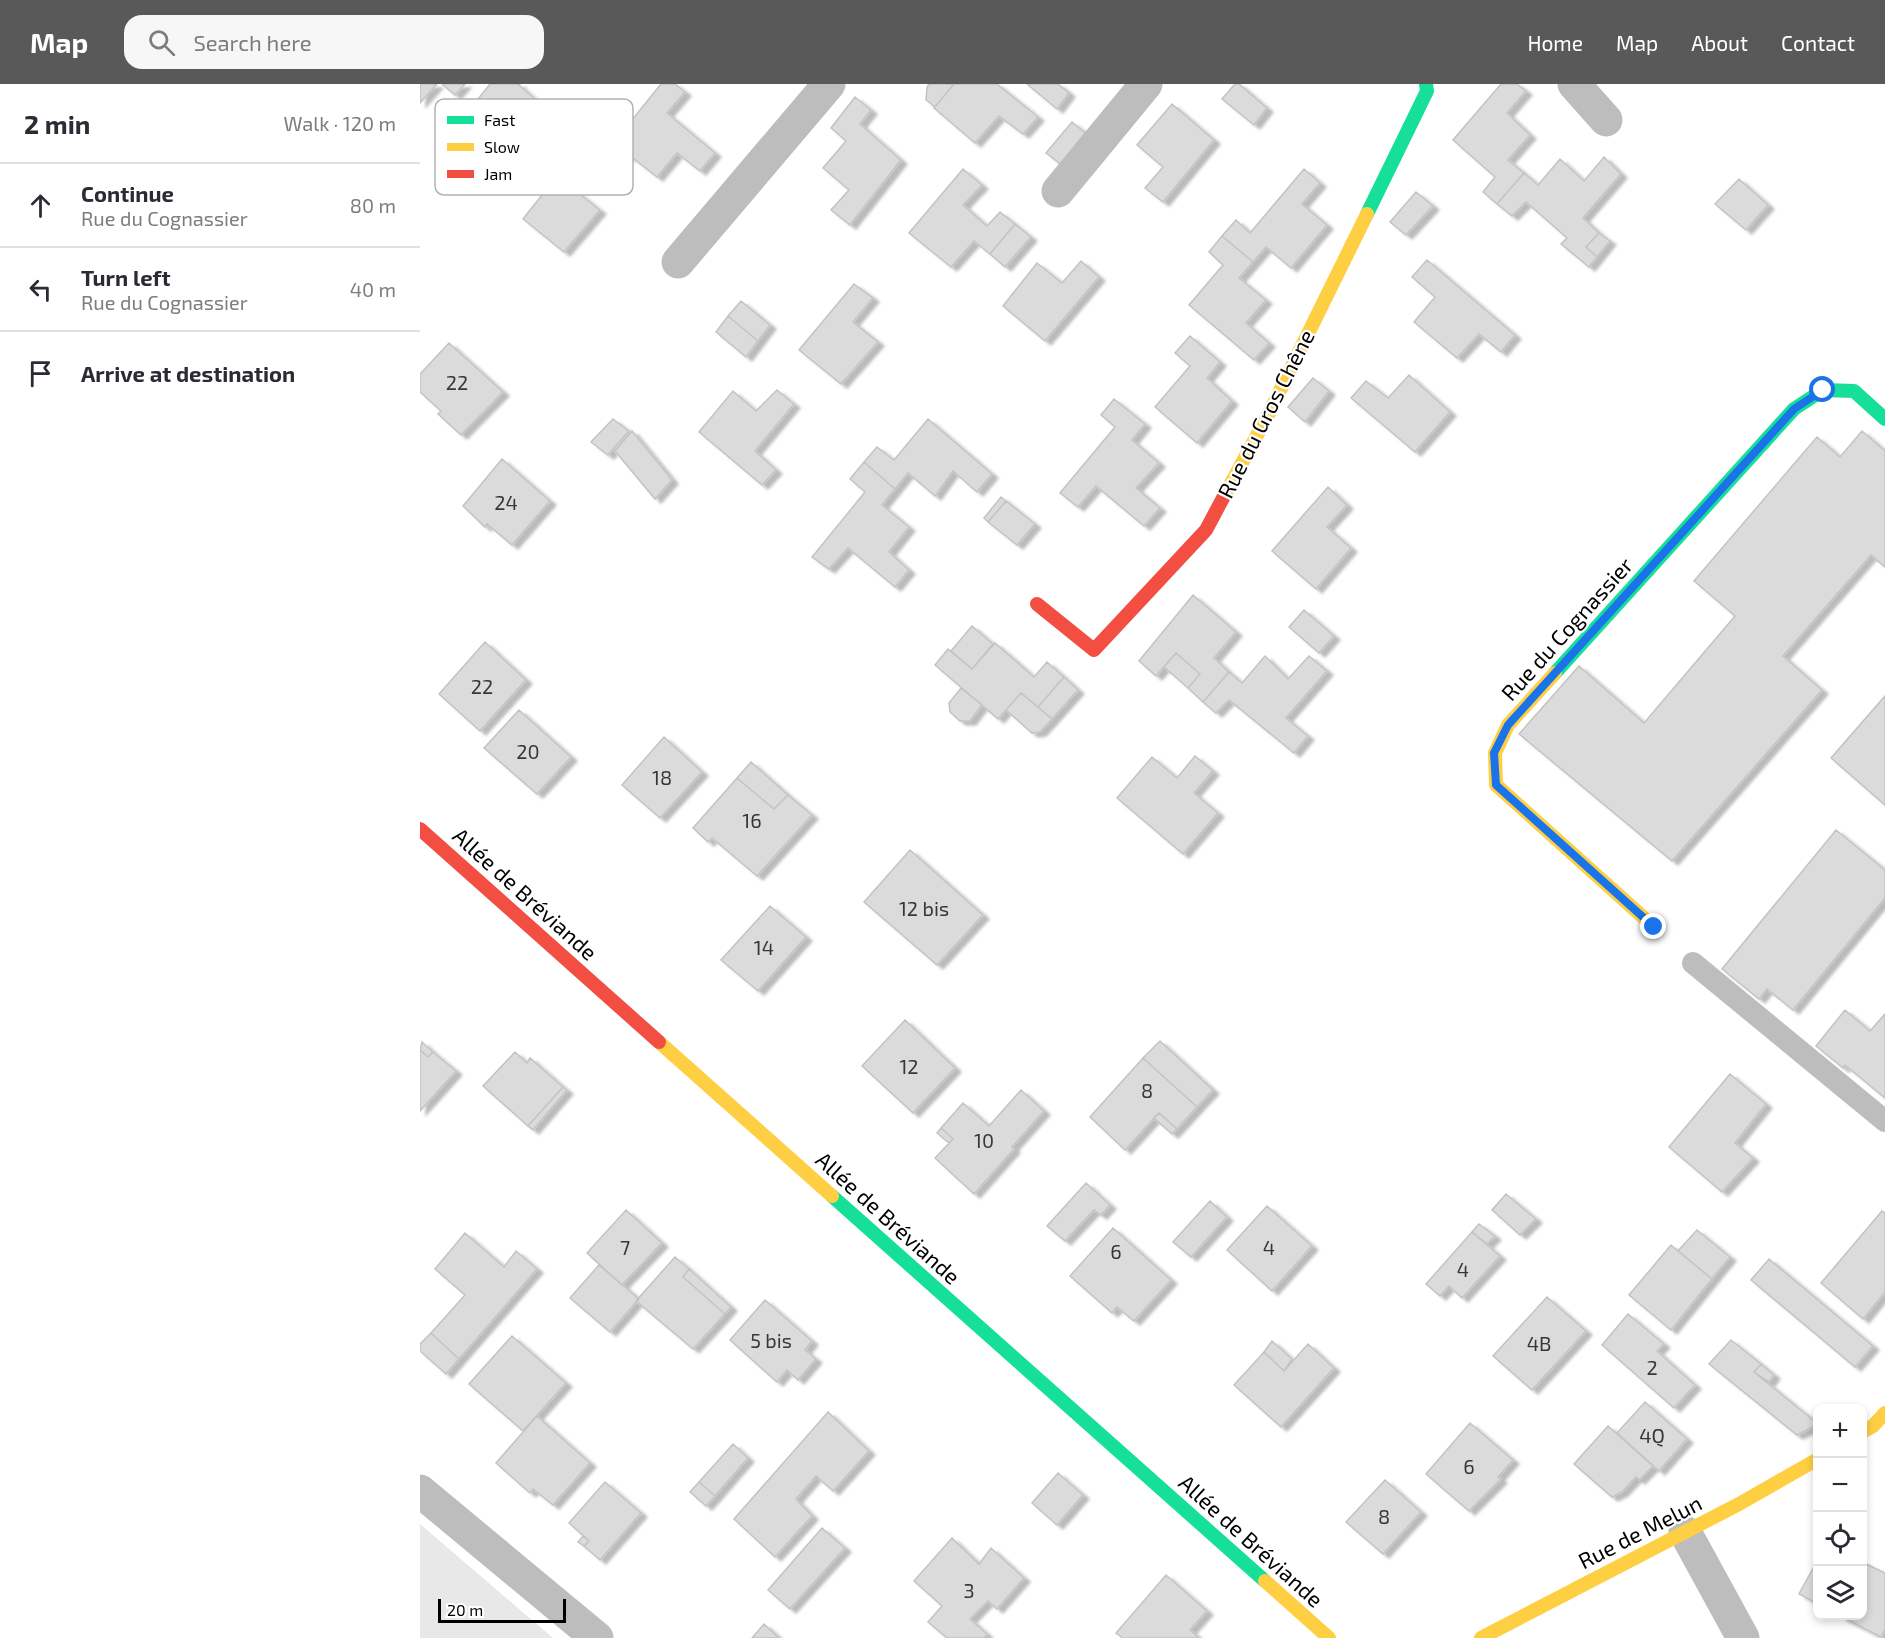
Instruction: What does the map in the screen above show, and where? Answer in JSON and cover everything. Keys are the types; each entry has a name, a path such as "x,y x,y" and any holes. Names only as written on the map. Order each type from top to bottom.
{"street":[{"path":"678,262 829,84"},
{"path":"1058,191 1146,84"},
{"name":"Rue du Gros Chêne","path":"1037,604 1094,650 1206,530 1268,416 1427,91 1426,84"},
{"path":"1574,84 1606,120"},
{"name":"Rue du Cognassier","path":"1654,927 1496,785 1494,753 1508,725 1794,409 1823,390 1854,391 1885,419"},
{"name":"Allée de Bréviande","path":"420,829 1329,1638"},
{"path":"1867,1430 1885,1413"},
{"name":"Rue de Melun","path":"1480,1638 1740,1504 1813,1462"},
{"path":"420,1491 597,1638"},
{"path":"1685,1532 1743,1638"}],"lane":[{"path":"1693,963 1885,1121"}],"shaded area":[{"path":"420,1524 553,1638 420,1638"}],"building":[{"path":"420,84 437,84 420,103"},
{"path":"442,84 465,84 455,95"},
{"path":"490,84 520,84 535,99 478,99"},
{"path":"661,84 675,84 685,92 667,113 715,153 700,171 677,153 657,177 633,158 633,119"},
{"path":"929,84 954,84 935,107 926,100"},
{"path":"954,84 997,84 1038,117 1023,134 999,116 975,143 934,108"},
{"path":"1027,84 1058,84 1069,93 1057,109"},
{"path":"1235,84 1239,84 1267,108 1254,125 1222,99"},
{"path":"1501,84 1517,84 1526,91 1507,113 1530,135 1508,160 1524,173 1497,204 1483,192 1495,177 1453,140"},
{"path":"855,97 871,110 860,124 901,160 850,225 831,210 849,190 823,168 846,141 831,128"},
{"path":"1172,104 1214,140 1163,202 1145,188 1163,167 1137,145"},
{"path":"1072,122 1088,135 1063,166 1046,153"},
{"path":"1604,157 1621,174 1583,218 1599,233 1586,247 1597,257 1589,267 1561,244 1567,238 1526,202 1512,216 1497,204 1524,173 1538,185 1560,159 1584,181"},
{"path":"963,169 982,185 963,205 987,226 1000,212 1015,224 990,254 974,241 951,267 909,233"},
{"path":"1304,169 1320,183 1302,204 1327,225 1291,268 1266,247 1253,262 1222,236 1236,220 1250,233"},
{"path":"1739,179 1768,205 1746,230 1715,204"},
{"path":"1416,192 1433,206 1406,235 1390,222"},
{"path":"542,195 581,195 600,210 564,252 523,219"},
{"path":"1015,224 1031,237 1005,267 990,254"},
{"path":"1599,233 1610,241 1597,257 1586,247"},
{"path":"1222,236 1253,262 1239,278 1266,300 1246,323 1269,343 1254,360 1189,305 1223,265 1209,252"},
{"path":"1427,260 1515,335 1501,352 1479,334 1457,358 1414,322 1435,297 1412,277"},
{"path":"1081,261 1099,277 1045,341 1003,306 1037,263 1062,283"},
{"path":"854,284 873,298 853,322 878,342 841,384 799,350"},
{"path":"741,301 770,325 758,341 728,316"},
{"path":"728,316 758,341 746,357 716,332"},
{"path":"1190,336 1220,362 1207,378 1232,401 1197,443 1155,407 1190,366 1175,353"},
{"path":"449,343 503,392 461,435 438,414 441,411 420,392 420,374"},
{"path":"1409,375 1450,412 1415,452 1351,398 1366,381 1388,398"},
{"path":"1313,378 1329,391 1305,422 1288,407"},
{"path":"777,390 794,404 755,451 776,470 762,485 699,432 733,391 756,411"},
{"path":"1114,399 1145,424 1132,440 1159,463 1136,488 1160,508 1144,526 1096,486 1078,507 1060,493 1115,427 1101,415"},
{"path":"613,419 629,431 608,455 591,442"},
{"path":"928,419 992,474 977,492 953,471 935,496 908,473 895,489 864,462 877,447 894,460"},
{"path":"632,431 672,480 655,499 615,451"},
{"path":"1862,431 1885,451 1885,567 1871,555 1783,656 1822,690 1672,861 1519,734 1579,666 1644,723 1735,616 1694,581 1817,437 1840,457"},
{"path":"502,459 550,501 512,545 487,524 485,527 463,506"},
{"path":"864,462 895,489 882,505 909,527 889,552 909,570 895,587 848,548 829,569 812,557 865,492 850,479"},
{"path":"1328,487 1347,505 1327,527 1351,548 1316,589 1272,551"},
{"path":"1001,497 1006,501 988,522 984,518"},
{"path":"1006,501 1035,524 1017,545 988,522"},
{"path":"1193,595 1236,632 1214,658 1229,672 1203,702 1188,688 1200,674 1176,653 1156,676 1139,661"},
{"path":"1304,610 1334,636 1319,653 1289,627"},
{"path":"972,626 993,644 972,669 951,651"},
{"path":"485,642 526,680 480,731 439,694"},
{"path":"995,643 1034,677 1047,662 1064,677 1038,707 1021,693 998,719 935,665 948,649 972,669"},
{"path":"1176,653 1200,674 1188,688 1164,667"},
{"path":"1265,656 1288,679 1309,656 1327,671 1286,718 1308,736 1294,753 1229,700 1216,713 1203,702 1229,672 1242,683"},
{"path":"1064,677 1078,690 1052,719 1038,707"},
{"path":"961,688 982,705 970,721 960,721 950,712 949,703"},
{"path":"1021,693 1052,719 1040,732 1032,733 1006,710"},
{"path":"1885,696 1885,805 1831,758"},
{"path":"519,710 571,757 537,794 484,748"},
{"path":"664,737 702,772 660,818 622,785"},
{"path":"1195,756 1213,771 1194,793 1218,813 1183,854 1117,798 1152,757 1177,778"},
{"path":"751,762 788,795 774,809 737,778"},
{"path":"737,778 774,809 788,795 812,815 757,876 712,838 708,842 693,828"},
{"path":"1836,830 1885,870 1885,898 1793,1010 1767,989 1759,999 1722,969"},
{"path":"910,850 983,915 937,965 864,902"},
{"path":"770,906 806,937 758,991 721,960"},
{"path":"1845,1010 1870,1031 1885,1014 1885,1098 1845,1065 1843,1068 1816,1046"},
{"path":"905,1020 955,1068 913,1113 862,1066"},
{"path":"1160,1041 1213,1090 1197,1107 1143,1058"},
{"path":"422,1042 433,1052 428,1057 420,1050"},
{"path":"420,1050 428,1057 433,1052 456,1071 420,1111"},
{"path":"515,1052 527,1063 530,1058 563,1087 528,1126 483,1086"},
{"path":"1143,1058 1197,1107 1177,1129 1159,1113 1125,1150 1090,1117"},
{"path":"1730,1074 1766,1104 1735,1143 1753,1158 1722,1192 1669,1147"},
{"path":"563,1087 567,1090 533,1130 528,1126"},
{"path":"1021,1090 1044,1111 974,1194 935,1158 953,1139 941,1128 963,1103 989,1126"},
{"path":"1159,1113 1177,1129 1172,1134 1154,1118"},
{"path":"941,1128 953,1139 949,1143 937,1133"},
{"path":"1086,1183 1110,1205 1101,1215 1094,1210 1065,1241 1047,1226"},
{"path":"1506,1194 1536,1219 1520,1235 1492,1210"},
{"path":"1210,1201 1227,1217 1191,1257 1173,1242"},
{"path":"1267,1206 1312,1246 1272,1291 1227,1250"},
{"path":"626,1210 662,1243 622,1285 587,1253"},
{"path":"1882,1211 1885,1213 1885,1292 1863,1319 1821,1283"},
{"path":"1479,1224 1495,1236 1487,1244 1472,1232"},
{"path":"1113,1228 1171,1280 1134,1321 1117,1307 1112,1313 1070,1276"},
{"path":"1697,1230 1730,1257 1712,1279 1678,1251"},
{"path":"1472,1232 1500,1256 1462,1298 1449,1286 1440,1296 1426,1284"},
{"path":"465,1233 504,1267 516,1251 537,1269 459,1359 431,1333 465,1295 435,1269"},
{"path":"1671,1245 1712,1279 1671,1330 1629,1295"},
{"path":"675,1257 689,1269 683,1277 725,1314 693,1349 636,1301"},
{"path":"1769,1259 1873,1346 1855,1367 1751,1280"},
{"path":"599,1265 639,1299 610,1332 570,1298"},
{"path":"689,1269 731,1307 725,1314 683,1277"},
{"path":"1547,1297 1586,1331 1532,1390 1493,1356"},
{"path":"765,1300 812,1341 805,1350 816,1359 798,1380 787,1370 777,1382 730,1340"},
{"path":"1628,1314 1664,1344 1657,1351 1695,1385 1674,1408 1602,1345"},
{"path":"431,1333 459,1359 446,1374 420,1351 420,1344"},
{"path":"512,1336 566,1383 523,1431 469,1384"},
{"path":"1731,1340 1761,1364 1754,1372 1813,1420 1813,1427 1797,1435 1709,1364"},
{"path":"1272,1341 1292,1359 1284,1371 1264,1352"},
{"path":"1308,1344 1334,1368 1281,1427 1234,1385 1264,1352 1284,1371"},
{"path":"1761,1364 1774,1375 1769,1382 1754,1372"},
{"path":"1645,1402 1687,1439 1659,1471 1617,1433"},
{"path":"828,1412 869,1451 833,1491 816,1476 796,1499 812,1516 775,1557 734,1519"},
{"path":"537,1416 590,1463 553,1505 533,1489 530,1493 496,1463"},
{"path":"1470,1423 1513,1460 1498,1477 1501,1479 1469,1511 1426,1474"},
{"path":"1608,1426 1653,1466 1639,1480 1636,1477 1622,1492 1612,1497 1574,1464"},
{"path":"733,1444 748,1458 715,1496 699,1482"},
{"path":"1058,1473 1083,1495 1057,1525 1032,1503"},
{"path":"1385,1480 1421,1512 1383,1554 1346,1522"},
{"path":"605,1482 641,1513 600,1560 584,1546 589,1541 569,1523"},
{"path":"699,1482 715,1496 706,1506 690,1492"},
{"path":"822,1528 845,1548 790,1609 768,1590"},
{"path":"583,1536 589,1541 584,1546 578,1542"},
{"path":"952,1538 979,1564 991,1548 1024,1578 997,1609 988,1601 970,1619 987,1634 984,1638 947,1638 928,1622 942,1606 914,1581"},
{"path":"1867,1564 1885,1573 1885,1629 1881,1637 1848,1620 1867,1620"},
{"path":"1813,1568 1813,1601 1799,1594"},
{"path":"1166,1575 1207,1611 1190,1630 1199,1638 1123,1638 1116,1633"},
{"path":"764,1624 779,1638 752,1638"}],"traffic: fast":[{"path":"1367,214 1427,91 1426,84"},
{"path":"1555,673 1794,409 1823,390 1854,391 1885,419"},
{"path":"832,1196 1265,1581"}],"traffic: slow":[{"path":"1223,498 1268,415 1367,214"},
{"path":"1555,673 1508,725 1495,753 1496,785 1654,927"},
{"path":"659,1042 832,1196"},
{"path":"1867,1429 1885,1413"},
{"path":"1481,1638 1739,1504 1813,1462"},
{"path":"1265,1581 1329,1638"}],"traffic: jam":[{"path":"1037,604 1094,650 1206,530 1223,498"},
{"path":"420,829 659,1042"}],"route":[{"path":"1654,927 1496,785 1494,753 1508,725 1794,409 1823,390"}]}
